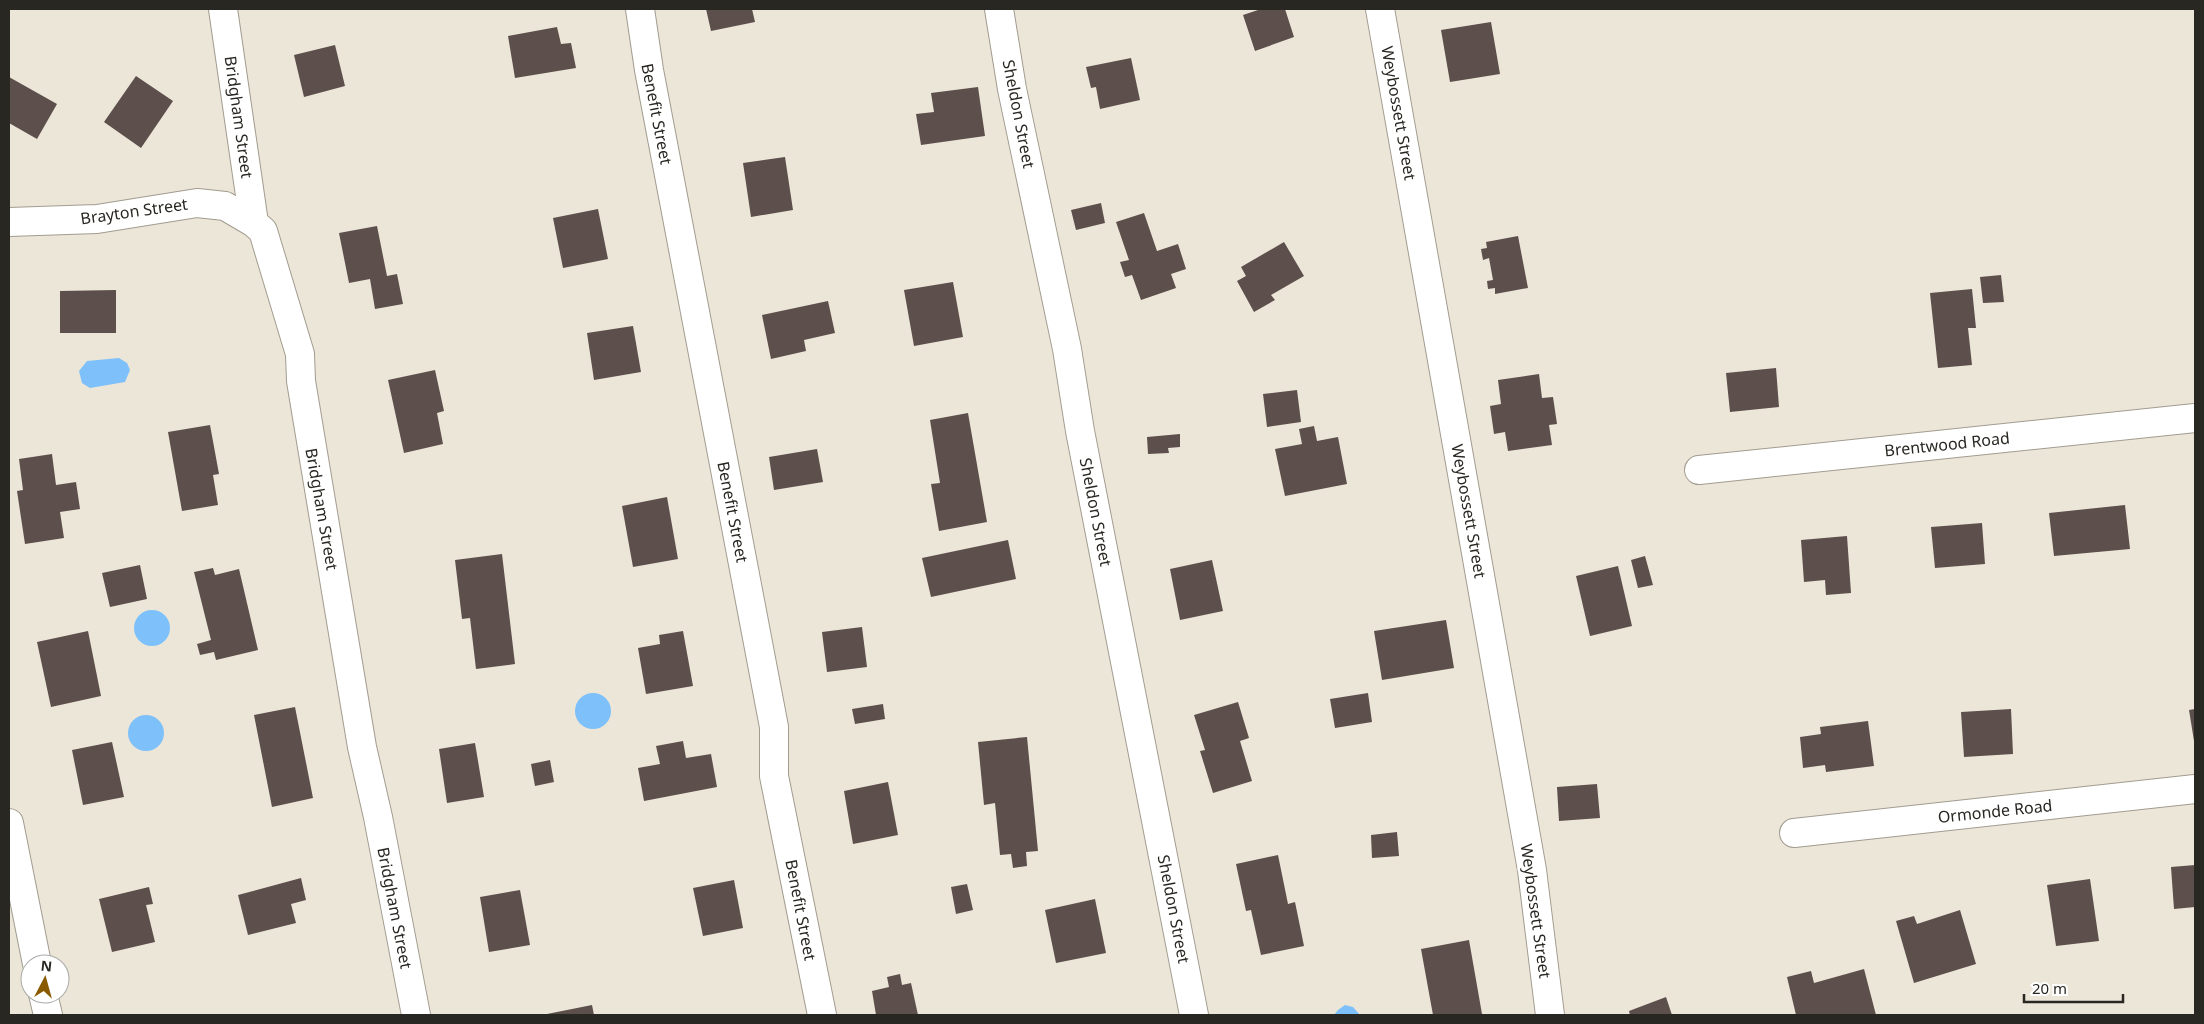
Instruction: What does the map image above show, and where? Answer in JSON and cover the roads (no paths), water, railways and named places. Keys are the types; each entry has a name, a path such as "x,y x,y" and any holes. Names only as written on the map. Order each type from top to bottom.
{"street":[{"name":"Bridgham Street","path":"223,9 254,223 263,231 300,354 300,381 362,747 378,817 416,1015"},
{"name":"Benefit Street","path":"640,9 649,70 774,726 774,776 822,1015"},
{"name":"Sheldon Street","path":"999,9 1012,89 1067,349 1080,431 1194,1015"},
{"name":"Weybossett Street","path":"1380,9 1532,870 1550,1015"},
{"name":"Brayton Street","path":"9,222 97,219 197,203 225,206 254,223"},
{"name":"Brentwood Road","path":"1699,470 2195,418"},
{"name":"Ormonde Road","path":"1794,833 2195,789"},
{"path":"9,823 35,954"}],"water":[{"path":"119,358 127,363 130,370 125,382 90,388 82,383 79,371 87,361"},
{"path":"152,610 159,611 165,615 169,621 169,635 165,641 159,645 152,646 145,645 139,641 135,635 134,628 135,621 139,615 145,611"},
{"path":"593,693 600,694 606,698 610,704 610,718 606,724 600,728 593,729 586,728 580,724 576,718 575,711 576,704 580,698 586,694"},
{"path":"146,715 153,716 159,720 163,726 163,740 159,746 153,750 146,751 139,750 133,746 129,740 128,733 129,726 133,720 139,716"},
{"path":"1345,1005 1353,1007 1360,1015 1334,1015"}]}
